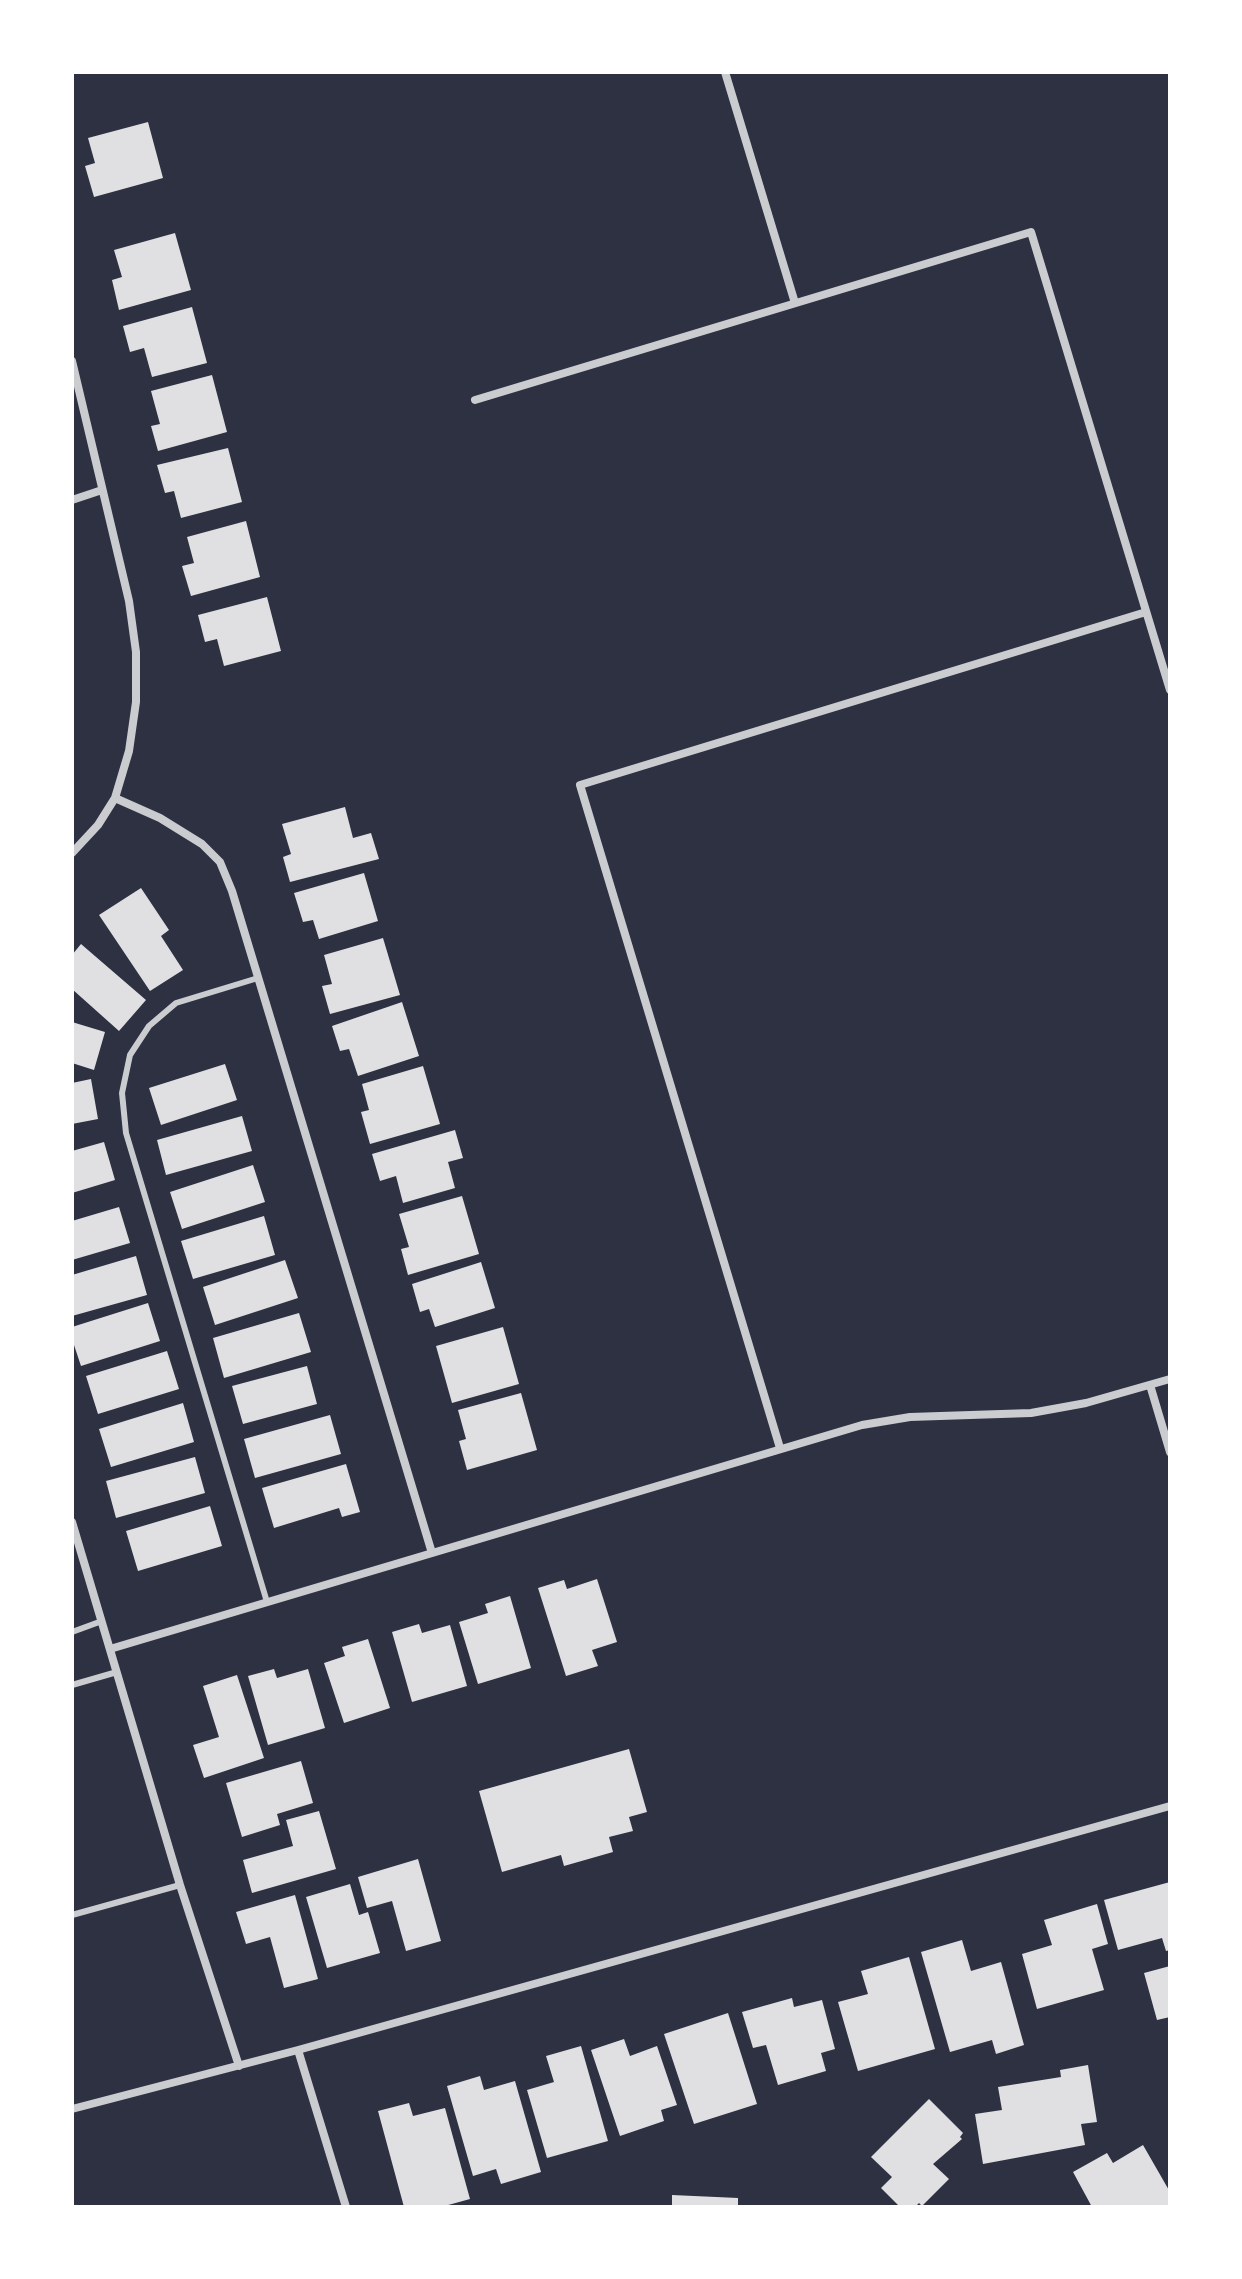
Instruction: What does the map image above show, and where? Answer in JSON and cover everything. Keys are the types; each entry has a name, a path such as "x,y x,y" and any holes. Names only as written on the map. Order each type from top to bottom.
{"street":[{"path":"725,72 795,303"},
{"path":"475,400 1031,232 1170,690"},
{"path":"72,361 129,601 136,652 136,702 129,751 115,798 98,825 72,853"},
{"path":"72,500 102,490"},
{"path":"780,1448 580,785 1146,612"},
{"path":"115,798 182,830 220,862 232,891 432,1553"},
{"path":"110,1649 873,1422 910,1417 1031,1413 1086,1403 1170,1379"},
{"path":"1150,1385 1170,1452"},
{"path":"72,1522 180,1885 239,2066"},
{"path":"72,2109 298,2050 1170,1806"},
{"path":"298,2050 346,2207"}],"lane":[{"path":"258,978 176,1003 158,1018 130,1055 122,1093 126,1133 267,1602"},
{"path":"72,1632 102,1621"},
{"path":"72,1685 117,1672"},
{"path":"72,1915 180,1885"}],"building":[{"path":"148,122 163,178 94,197 85,166 95,163 88,138"},
{"path":"175,233 191,290 119,310 112,280 122,277 114,250"},
{"path":"192,307 207,363 152,377 144,348 130,352 123,326"},
{"path":"212,375 227,432 158,451 151,426 160,424 151,391"},
{"path":"228,448 242,502 181,518 174,491 165,493 157,465"},
{"path":"246,521 260,577 191,596 182,566 194,563 187,537"},
{"path":"267,597 281,651 224,666 217,639 205,642 198,615"},
{"path":"345,807 353,838 371,833 379,859 290,882 283,857 291,854 282,824"},
{"path":"364,873 378,921 319,939 313,920 303,922 294,893"},
{"path":"141,888 169,930 161,936 183,970 150,991 99,915"},
{"path":"383,938 400,995 330,1014 322,986 332,984 324,955"},
{"path":"81,944 146,1000 119,1031 72,989 72,955"},
{"path":"402,1002 419,1056 358,1076 349,1049 340,1051 332,1026"},
{"path":"72,1022 105,1032 94,1070 72,1063"},
{"path":"225,1064 237,1100 161,1125 149,1088"},
{"path":"423,1066 440,1124 370,1144 361,1112 369,1110 362,1084"},
{"path":"91,1079 98,1119 72,1124 72,1083"},
{"path":"242,1116 252,1151 166,1175 157,1140"},
{"path":"455,1130 463,1158 448,1162 455,1188 403,1203 396,1176 380,1181 372,1154"},
{"path":"104,1142 115,1180 72,1193 72,1151"},
{"path":"253,1165 265,1202 182,1229 170,1192"},
{"path":"462,1196 479,1254 408,1275 401,1249 409,1247 399,1214"},
{"path":"119,1207 130,1243 72,1260 72,1221"},
{"path":"264,1216 275,1255 193,1279 181,1241"},
{"path":"136,1256 147,1295 72,1316 72,1275"},
{"path":"285,1260 298,1298 215,1325 203,1287"},
{"path":"481,1262 495,1308 435,1327 429,1309 420,1312 412,1284"},
{"path":"148,1303 160,1341 81,1366 72,1339 72,1327"},
{"path":"299,1313 311,1352 224,1378 213,1338"},
{"path":"503,1327 519,1384 452,1403 436,1346"},
{"path":"167,1351 179,1389 98,1414 86,1376"},
{"path":"307,1366 317,1404 243,1424 232,1386"},
{"path":"521,1393 537,1450 467,1470 459,1441 466,1439 458,1410"},
{"path":"183,1403 194,1442 111,1467 99,1429"},
{"path":"330,1415 341,1454 255,1478 244,1439"},
{"path":"195,1457 205,1493 116,1518 106,1481"},
{"path":"346,1464 360,1512 342,1517 339,1508 274,1528 262,1488"},
{"path":"210,1506 222,1546 138,1571 126,1531"},
{"path":"597,1579 617,1642 592,1650 598,1666 566,1676 538,1588 564,1580 567,1589"},
{"path":"510,1596 531,1668 478,1684 459,1622 488,1613 485,1604"},
{"path":"419,1624 422,1633 450,1625 467,1686 412,1702 392,1632"},
{"path":"368,1639 390,1708 344,1723 324,1663 345,1656 342,1647"},
{"path":"274,1669 277,1678 308,1669 325,1728 268,1745 248,1676"},
{"path":"237,1675 264,1758 204,1778 193,1745 219,1737 203,1686"},
{"path":"629,1749 647,1812 629,1817 633,1831 609,1837 613,1852 564,1866 561,1855 502,1872 479,1791"},
{"path":"301,1761 313,1803 277,1814 280,1825 242,1837 226,1783"},
{"path":"319,1811 336,1869 252,1893 243,1860 293,1846 286,1820"},
{"path":"418,1859 441,1941 406,1951 392,1901 367,1908 358,1877"},
{"path":"1170,1882 1170,1950 1166,1951 1162,1938 1118,1950 1104,1900"},
{"path":"350,1884 359,1915 368,1912 380,1953 327,1968 306,1897"},
{"path":"295,1895 318,1979 284,1988 270,1937 246,1944 236,1912"},
{"path":"1097,1904 1108,1944 1092,1949 1104,1990 1037,2009 1022,1954 1052,1945 1044,1920"},
{"path":"962,1940 971,1971 1001,1962 1024,2045 996,2054 992,2040 950,2052 921,1952"},
{"path":"909,1957 935,2049 858,2071 838,2002 868,1994 861,1971"},
{"path":"1170,1966 1170,2017 1157,2020 1144,1973"},
{"path":"792,1998 794,2007 822,2000 835,2049 821,2053 826,2071 778,2085 766,2045 753,2048 742,2012"},
{"path":"728,2013 757,2104 694,2124 664,2034"},
{"path":"624,2039 630,2056 657,2046 677,2105 661,2110 664,2121 620,2136 591,2050"},
{"path":"581,2046 608,2141 547,2158 527,2090 554,2082 546,2056"},
{"path":"1088,2065 1097,2122 1081,2124 1085,2145 983,2164 975,2114 1002,2110 998,2087 1061,2077 1060,2070"},
{"path":"480,2076 484,2090 515,2081 541,2172 501,2184 496,2169 473,2176 447,2086"},
{"path":"929,2099 963,2133 962,2139 933,2164 949,2179 922,2206 919,2203 915,2207 900,2207 881,2188 892,2177 871,2157"},
{"path":"409,2103 413,2116 445,2108 470,2199 441,2207 404,2207 378,2111"},
{"path":"1143,2145 1170,2192 1170,2207 1092,2207 1073,2172 1107,2153 1113,2163"},
{"path":"672,2195 738,2198 738,2207 672,2207"}]}
